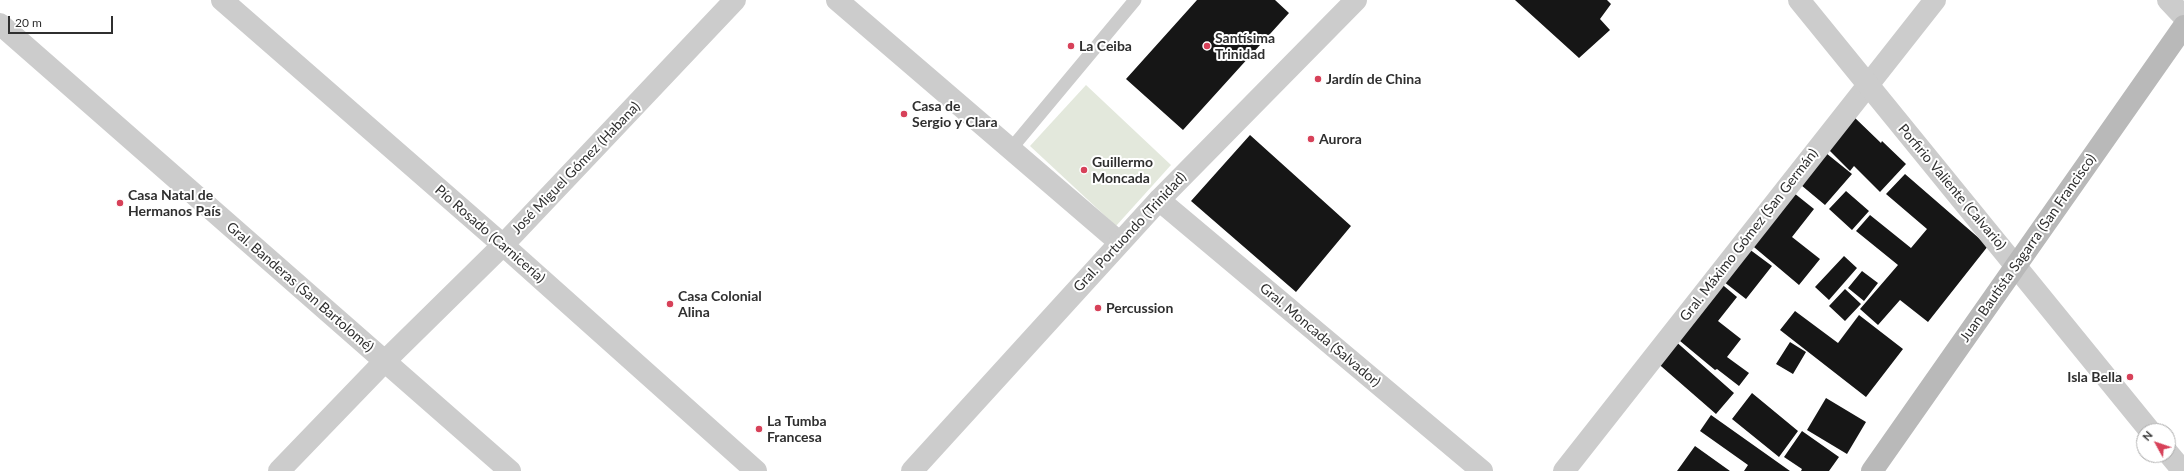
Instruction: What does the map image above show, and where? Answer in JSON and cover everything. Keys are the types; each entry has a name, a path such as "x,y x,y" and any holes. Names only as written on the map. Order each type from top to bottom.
{"main road":[{"name":"Juan Bautista Sagarra (San Francisco)","path":"1872,471 2184,26"}],"street":[{"name":"Pío Rosado (Carnicería)","path":"222,0 503,245 756,471"},
{"name":"José Miguel Gómez (Habana)","path":"279,471 385,361 503,245 736,0"},
{"path":"837,0 1119,242"},
{"name":"Gral. Portuondo (Trinidad)","path":"912,471 1158,200 1356,0"},
{"name":"Porfirio Valiente (Calvario)","path":"1799,0 1867,85 2016,264 2144,423"},
{"name":"Gral. Máximo Gómez (San Germán)","path":"1564,471 1935,0"},
{"path":"2168,0 2184,17"},
{"name":"Gral. Banderas (San Bartolomé)","path":"0,24 510,471"},
{"name":"Gral. Moncada (Salvador)","path":"1158,200 1482,471"},
{"path":"2176,463 2182,471"}],"lane":[{"path":"1010,150 1135,0"}],"shaded area":[{"path":"1086,85 1171,165 1116,226 1030,146"}],"building":[{"name":"Santísima Trinidad","path":"1197,0 1275,0 1289,13 1183,130 1126,79"},
{"path":"1515,0 1607,0 1611,4 1600,19 1610,30 1579,58"},
{"path":"1853,116 1881,143 1882,141 1906,164 1880,192 1854,166 1850,171 1824,145"},
{"path":"1250,135 1351,226 1296,292 1191,201"},
{"path":"1821,149 1852,174 1825,205 1795,180"},
{"path":"1905,174 1988,246 1928,322 1900,300 1878,325 1860,309 1898,265 1856,231 1870,215 1911,248 1927,229 1886,194"},
{"path":"1789,189 1814,209 1792,237 1820,259 1799,285 1748,242"},
{"path":"1846,191 1869,211 1852,230 1829,209"},
{"path":"1745,246 1772,266 1746,299 1719,278"},
{"path":"1844,256 1857,268 1829,300 1815,287"},
{"path":"1862,271 1878,283 1864,301 1848,288"},
{"path":"1718,281 1737,297 1718,321 1741,339 1727,357 1749,373 1739,386 1717,369 1715,370 1674,336"},
{"path":"1845,289 1861,304 1845,321 1829,306"},
{"path":"1795,311 1838,343 1859,315 1903,349 1866,397 1780,330"},
{"path":"1673,339 1734,393 1716,414 1654,360"},
{"path":"1790,342 1806,352 1793,374 1776,364"},
{"path":"1752,393 1798,431 1779,457 1732,419"},
{"path":"1826,398 1866,422 1847,454 1807,430"},
{"path":"1711,415 1790,471 1744,471 1748,465 1700,431"},
{"path":"1802,431 1839,457 1829,471 1801,471 1802,469 1784,457"},
{"path":"1695,446 1730,471 1677,471"}],"place":[{"name":"La Ceiba","path":"1071,46"},
{"name":"Santísima Trinidad","path":"1207,46"},
{"name":"Jardín de China","path":"1318,79"},
{"name":"Casa de Sergio y Clara","path":"904,114"},
{"name":"Aurora","path":"1311,139"},
{"name":"Guillermo Moncada","path":"1084,170"},
{"name":"Casa Natal de Hermanos País","path":"120,203"},
{"name":"Casa Colonial Alina","path":"670,304"},
{"name":"Percussion","path":"1098,308"},
{"name":"Isla Bella","path":"2130,377"},
{"name":"La Tumba Francesa","path":"759,429"}]}
